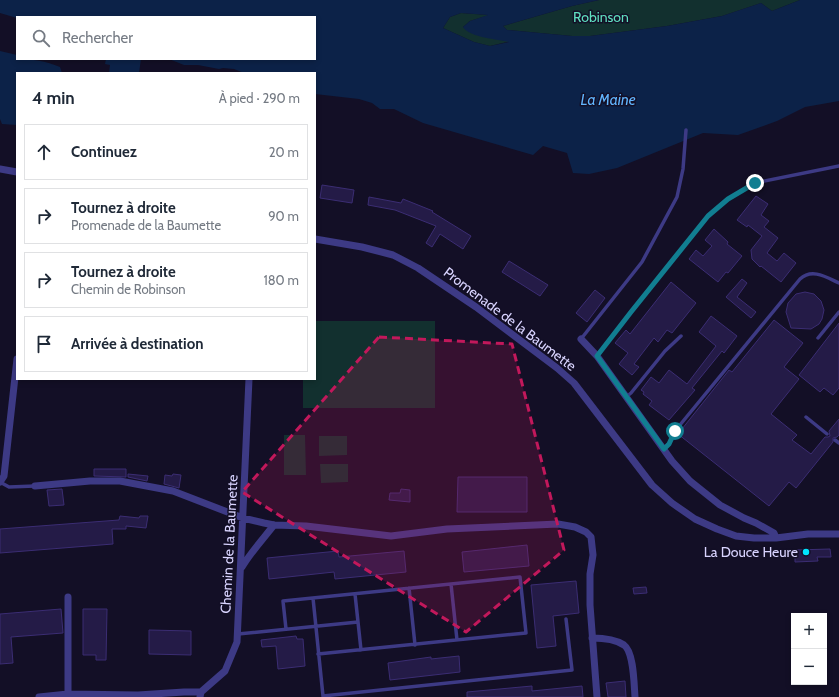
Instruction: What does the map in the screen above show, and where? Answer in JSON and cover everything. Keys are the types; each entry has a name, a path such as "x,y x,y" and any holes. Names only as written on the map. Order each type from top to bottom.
{"street":[{"path":"0,169 16,172"},
{"name":"Promenade de la Baumette","path":"316,239 362,247 393,255 418,268 445,286 544,359 574,383 652,485 672,504 695,519 736,536 776,538 808,534 839,534"},
{"name":"Promenade de la Baumette","path":"581,339 597,356 681,471 704,494 732,512 774,533 776,538"},
{"path":"1,480 16,367"},
{"name":"Chemin de la Baumette","path":"200,695 225,671 237,642 248,380"},
{"path":"35,486 90,481 120,481 173,491 243,518 274,525 306,526 390,536 448,530 558,524 575,527 586,532 591,537 593,555 590,574 590,605 597,697"},
{"path":"756,523 759,530 758,538"},
{"path":"240,569 274,525"},
{"path":"68,597 68,694"},
{"path":"592,638 605,638 624,645 629,651 635,697"},
{"path":"39,697 68,694 138,695 184,692 200,695"}],"lane":[{"path":"581,339 642,262 677,198 683,169 686,130"},
{"path":"597,356 708,216 728,199 755,183 839,166"},
{"path":"664,449 669,444 675,431 800,279 808,274 816,273 839,283"},
{"path":"818,338 839,312"},
{"path":"626,397 631,393 665,351 681,336"},
{"path":"806,417 827,434"},
{"path":"835,440 839,443"},
{"path":"1,480 9,487 35,486"},
{"path":"286,629 283,601 520,577 526,633 318,654"},
{"path":"452,584 457,640"},
{"path":"409,588 415,645"},
{"path":"355,594 361,650"},
{"path":"312,598 323,696 572,670 566,618"},
{"path":"238,634 358,622"}],"highlighted area":[{"path":"379,337 512,344 564,550 466,632 242,492"}],"green space":[{"name":"Robinson","path":"599,0 800,0 772,11 761,3 722,16 667,26 590,36 572,36 507,30 503,26 572,6"},
{"path":"461,13 489,15 470,21 463,27 478,35 511,41 490,46 474,42 443,28 450,17"},
{"path":"316,321 435,321 435,408 303,408 303,380 316,380"},
{"path":"284,435 305,435 306,475 284,475"},
{"path":"319,436 347,436 347,455 319,456"},
{"path":"320,464 348,464 348,482 321,483"}],"water":[{"name":"La Maine","path":"0,0 599,0 572,6 503,26 507,30 572,36 590,36 667,26 722,16 761,3 772,11 800,0 839,0 839,101 805,107 777,121 738,135 703,133 617,168 589,174 573,173 567,153 543,146 533,155 423,123 394,109 380,109 372,103 359,99 316,94 316,72 242,72 234,69 184,65 172,60 316,60 316,16 16,16 16,18 0,13","holes":["461,13 488,15 470,21 463,27 472,34 484,38 509,42 490,46 474,42 443,28 450,17"]},
{"path":"0,51 16,55 16,60 34,60 60,67 62,72 16,72 16,125 2,124 0,119"},
{"path":"106,60 141,60 139,72 109,72 110,65 105,64"}],"building":[{"path":"322,185 354,190 352,203 320,198"},
{"path":"756,196 768,204 761,215 769,221 764,227 778,238 767,253 777,261 784,253 796,263 781,282 761,266 760,267 752,259 751,250 762,236 748,225 747,227 737,220"},
{"path":"369,197 401,203 403,199 433,211 432,212 471,236 463,249 440,234 432,247 426,243 436,226 395,210 368,205"},
{"path":"714,229 728,242 727,244 742,256 728,273 726,272 718,282 689,259 696,250 703,256 712,246 705,240"},
{"path":"509,261 548,285 540,296 502,272"},
{"path":"742,279 747,283 737,297 756,312 751,318 726,297"},
{"path":"671,282 696,303 672,333 667,330 658,342 654,338 634,364 639,367 632,375 619,364 628,353 615,343 626,330 630,334"},
{"path":"595,290 605,298 587,322 576,313"},
{"path":"805,292 814,294 821,301 824,310 822,319 819,324 811,329 791,328 786,312 788,303 796,294"},
{"path":"711,316 737,336 724,353 722,351 692,388 695,390 669,420 649,405 652,401 643,394 644,392 641,390 651,377 659,383 669,370 687,384 716,346 699,332"},
{"path":"774,320 803,343 784,367 799,379 771,414 797,435 792,440 811,454 825,437 830,436 829,431 839,419 839,435 833,438 833,442 796,488 789,482 769,506 678,434 729,370 732,372"},
{"path":"839,323 839,388 833,395 824,388 820,392 799,375"},
{"path":"94,469 126,469 126,477 94,476"},
{"path":"128,474 148,476 147,481 128,477"},
{"path":"173,474 181,475 179,488 164,484 165,475 172,476"},
{"path":"458,477 527,477 527,512 457,512"},
{"path":"62,489 64,505 49,506 47,490"},
{"path":"401,489 410,490 410,502 389,500 390,493 400,493"},
{"path":"120,516 139,518 140,516 148,516 146,528 126,526 126,529 112,529 113,544 0,553 0,529 119,520"},
{"path":"527,545 529,566 464,572 462,552"},
{"path":"830,549 831,557 817,557 818,561 795,562 795,550"},
{"path":"338,551 339,557 404,551 406,572 335,579 334,572 269,579 267,558"},
{"path":"576,581 579,613 553,616 556,646 537,648 531,585"},
{"path":"646,587 647,593 634,594 633,588"},
{"path":"61,609 63,633 11,637 13,663 0,664 0,614"},
{"path":"83,609 107,609 106,660 96,660 96,655 83,655"},
{"path":"149,630 191,631 191,655 149,654"},
{"path":"296,636 297,639 303,639 305,666 278,669 276,646 262,647 261,640"},
{"path":"459,656 460,672 390,680 388,663 431,657 431,659"},
{"path":"625,681 626,697 608,697 606,683"},
{"path":"532,686 532,691 582,686 583,697 467,697 467,692"}],"place":[{"name":"La Douce Heure","path":"806,552"}],"route":[{"path":"675,431 669,444 664,449 597,356 708,216 728,199 755,183"}]}
